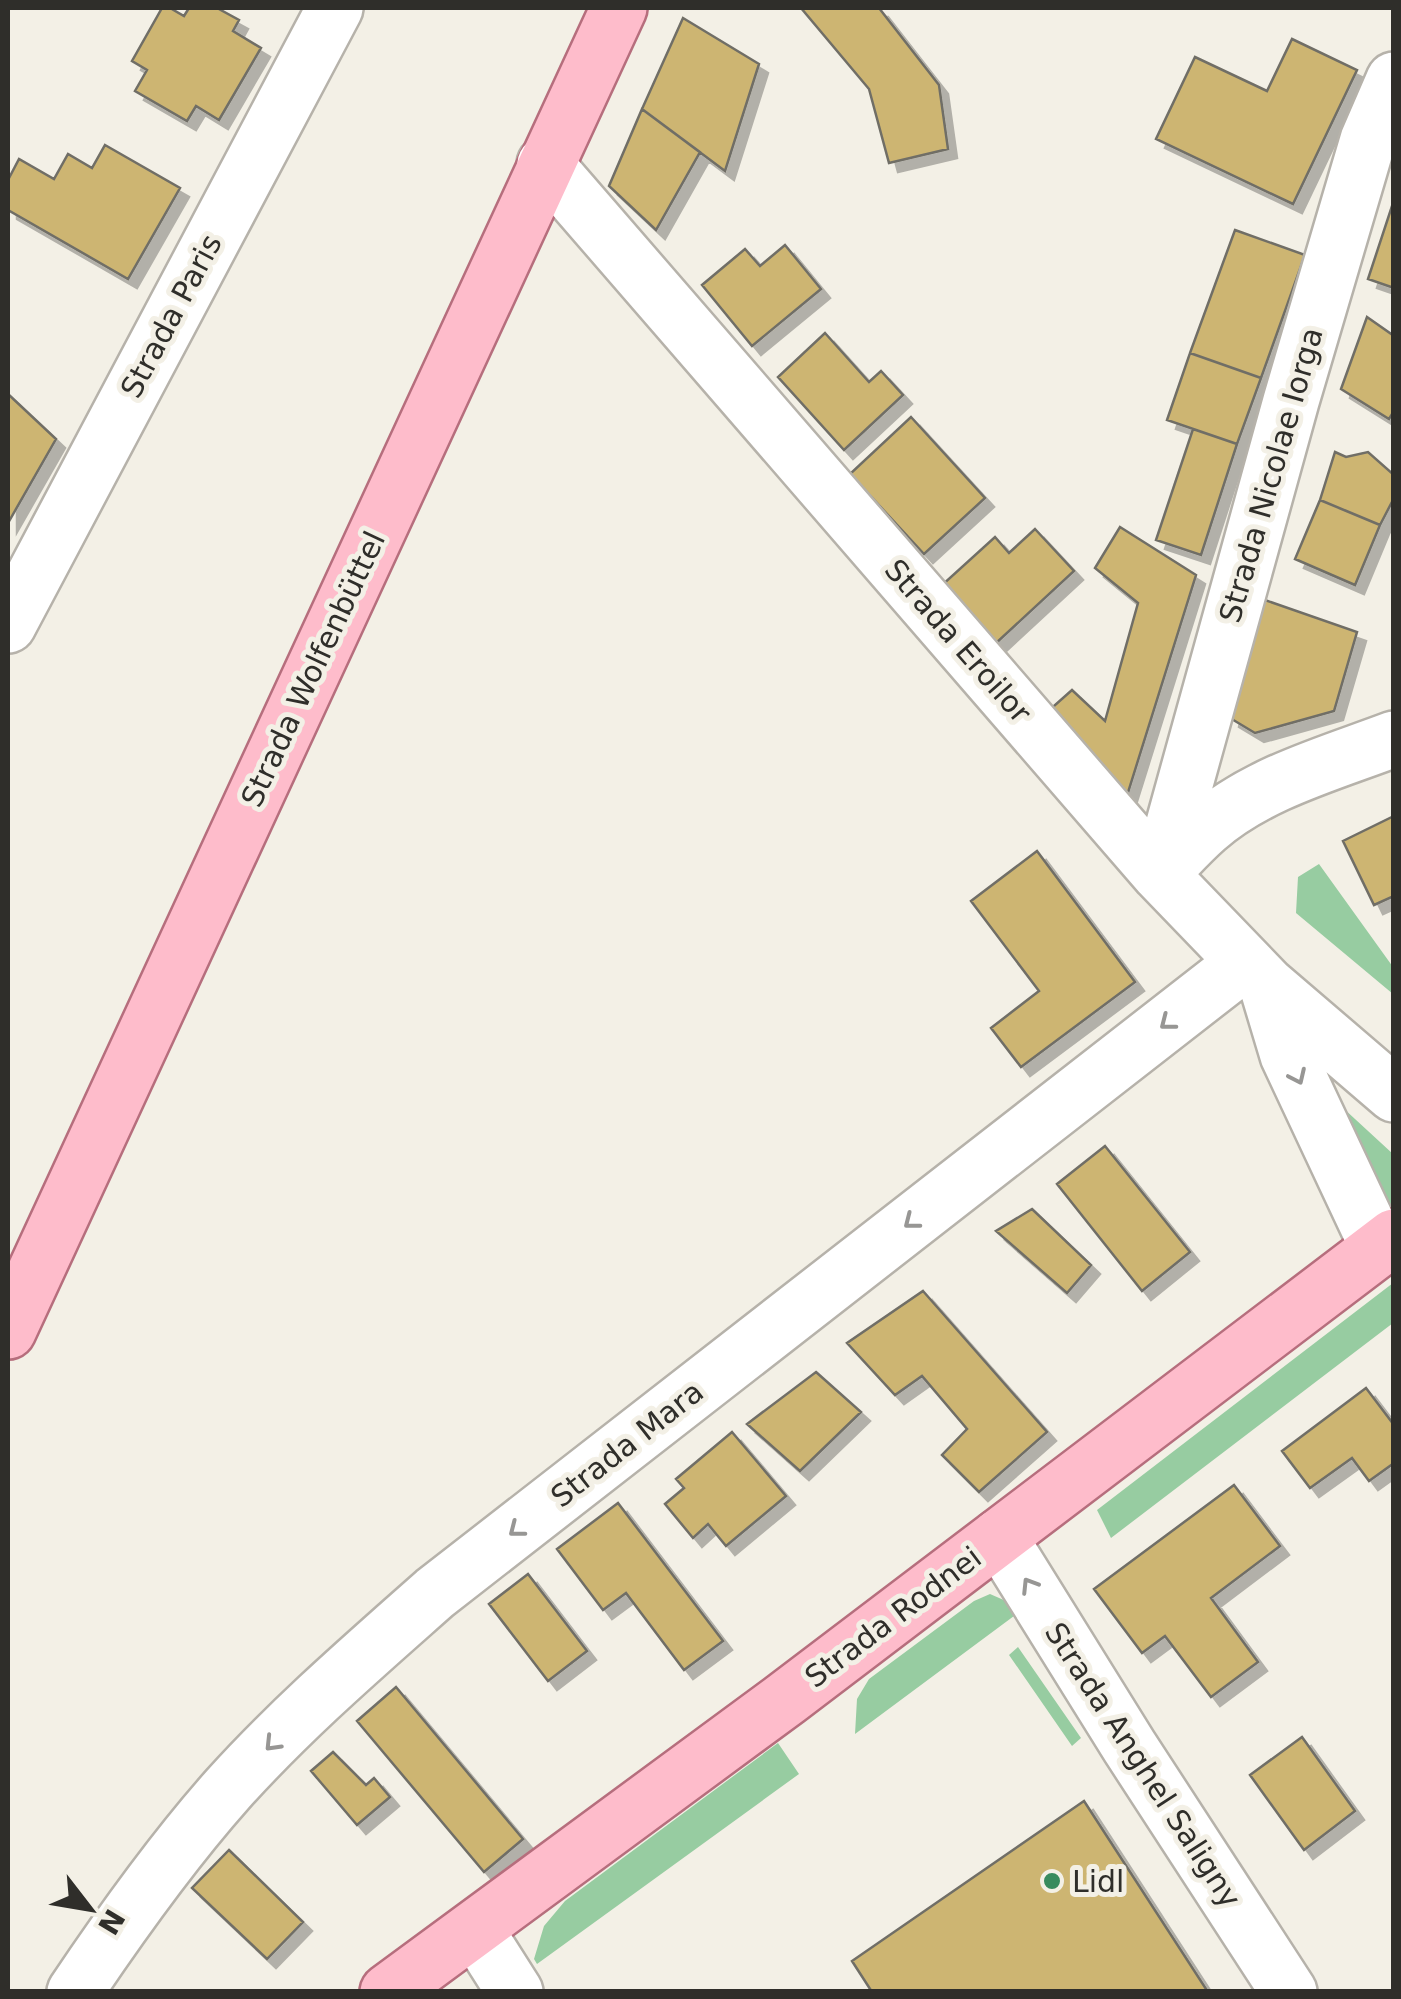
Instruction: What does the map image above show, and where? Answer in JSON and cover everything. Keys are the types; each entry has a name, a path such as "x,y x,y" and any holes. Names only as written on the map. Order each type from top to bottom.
{"main road":[{"name":"Strada Wolfenbüttel","path":"8,1331 619,8"},
{"name":"Strada Rodnei","path":"388,1992 999,1537 1386,1242"}],"street":[{"name":"Strada Paris","path":"8,625 335,8"},
{"name":"Strada Nicolae Iorga","path":"1160,874 1291,401 1368,140 1394,80"},
{"name":"Strada Eroilor","path":"545,164 1160,874 1256,974 1394,1094"},
{"path":"1160,874 1208,826 1242,804 1288,780 1394,739"},
{"path":"1256,974 1288,1055 1386,1242"},
{"name":"Strada Mara","path":"75,1992 164,1867 228,1789 330,1686 435,1593 1256,974"},
{"name":"Strada Anghel Saligny","path":"999,1537 1129,1746 1290,1992"},
{"path":"475,1929 515,1992"}],"green space":[{"path":"1319,864 1393,967 1393,994 1296,913 1298,877"},
{"path":"1317,1084 1393,1154 1393,1214"},
{"path":"1393,1283 1393,1323 1111,1538 1097,1510"},
{"path":"990,1594 1006,1601 1018,1613 855,1734 857,1699 869,1679 974,1601"},
{"path":"1018,1647 1081,1738 1072,1746 1009,1655"},
{"path":"778,1743 799,1774 537,1964 534,1959 544,1926 565,1901"}],"building":[{"path":"162,8 184,16 189,8 217,8 239,20 233,31 261,48 219,120 196,106 187,121 135,91 147,70 132,61"},
{"path":"801,8 879,8 939,85 948,149 889,163 869,89"},
{"path":"683,18 759,64 725,171 642,109"},
{"path":"1292,39 1357,70 1293,204 1156,139 1195,57 1267,91"},
{"path":"642,109 700,152 656,230 609,186"},
{"path":"105,145 180,188 128,279 8,210 8,180 19,159 54,179 68,154 92,168"},
{"path":"1394,200 1394,288 1368,279"},
{"path":"1235,230 1305,255 1261,378 1190,353"},
{"path":"785,245 821,289 752,346 702,285 745,249 760,266"},
{"path":"1367,317 1394,336 1394,411 1389,419 1341,389"},
{"path":"825,333 869,382 881,371 903,395 844,450 778,377"},
{"path":"1190,353 1261,378 1237,444 1167,420"},
{"path":"8,394 56,439 8,523"},
{"path":"911,417 985,498 924,554 850,474"},
{"path":"1193,429 1237,444 1201,555 1156,540"},
{"path":"1335,452 1346,457 1368,452 1394,475 1394,498 1380,525 1320,500"},
{"path":"1320,500 1380,525 1355,585 1295,559"},
{"path":"1120,527 1196,575 1125,802 1046,713 1072,690 1105,721 1138,603 1095,568"},
{"path":"1035,529 1074,571 994,645 941,586 995,537 1009,553"},
{"path":"1262,599 1357,632 1334,711 1255,733 1230,718"},
{"path":"1394,816 1394,896 1374,905 1343,841"},
{"path":"1037,851 1135,982 1021,1067 991,1028 1039,991 971,901"},
{"path":"1105,1146 1190,1252 1142,1291 1057,1184"},
{"path":"1032,1209 1091,1265 1067,1293 996,1231"},
{"path":"923,1291 1047,1432 979,1492 942,1455 967,1429 922,1376 895,1395 847,1343"},
{"path":"816,1372 861,1412 800,1471 747,1424"},
{"path":"1366,1388 1394,1425 1394,1463 1369,1481 1352,1458 1310,1488 1282,1451"},
{"path":"732,1432 786,1496 726,1546 708,1524 693,1538 665,1504 684,1488 676,1479"},
{"path":"1234,1485 1280,1546 1211,1598 1258,1662 1211,1697 1165,1636 1142,1653 1094,1589"},
{"path":"618,1503 723,1641 684,1670 626,1593 603,1610 557,1549"},
{"path":"528,1574 587,1651 548,1681 489,1604"},
{"path":"396,1687 523,1839 484,1872 357,1721"},
{"path":"1302,1737 1355,1811 1304,1850 1250,1775"},
{"path":"333,1752 366,1785 374,1778 390,1797 357,1825 311,1771"},
{"name":"Lidl","path":"1084,1801 1208,1992 872,1992 852,1961"},
{"path":"229,1850 303,1922 267,1959 192,1888"}],"place":[{"name":"Lidl","path":"1052,1881"}]}
